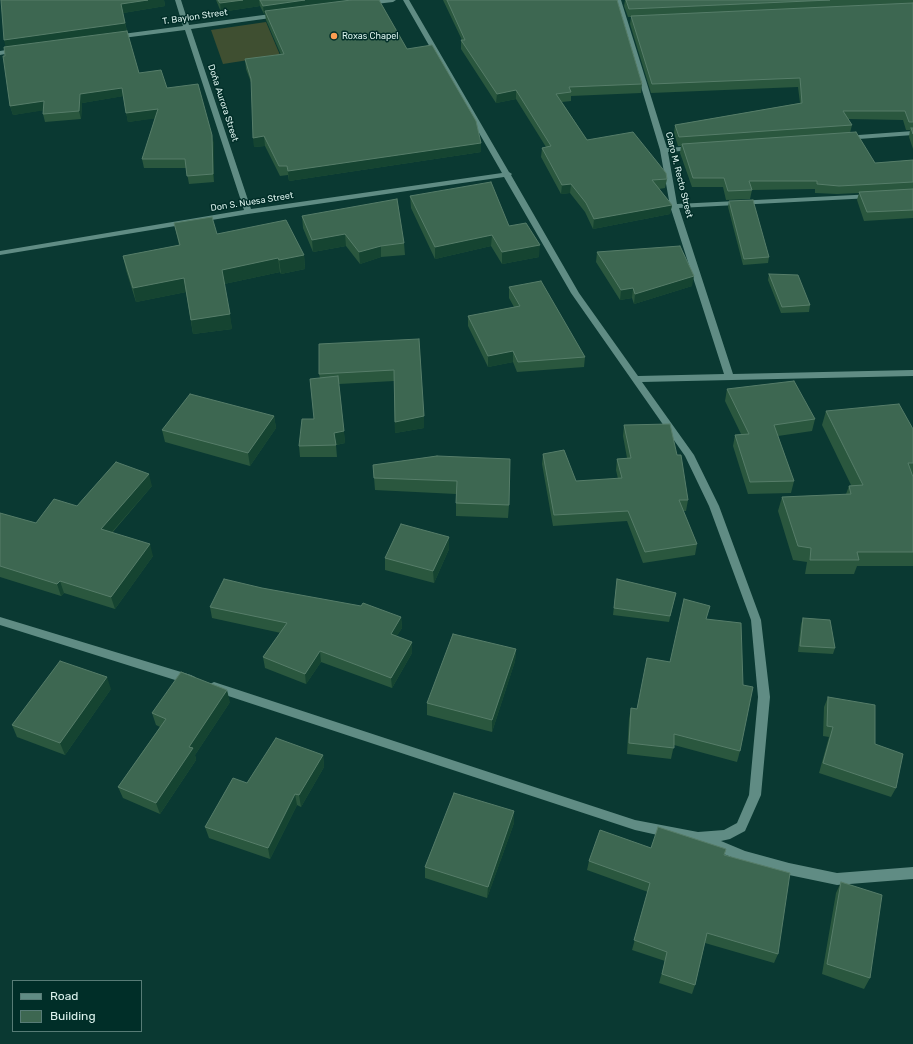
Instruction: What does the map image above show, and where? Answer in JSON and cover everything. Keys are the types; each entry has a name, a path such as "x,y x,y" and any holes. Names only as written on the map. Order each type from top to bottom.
{"street":[{"name":"Doña Aurora Street","path":"178,0 189,27 248,212"},
{"path":"362,4 393,0"},
{"path":"406,0 508,174 575,293 689,455 714,506 756,620 764,697 755,795 741,827 726,836 698,838"},
{"name":"Claro M. Recto Street","path":"618,0 628,21 664,150 674,206 729,376"},
{"name":"T. Baylon Street","path":"110,38 283,15"},
{"path":"0,53 24,50"},
{"path":"838,138 913,133"},
{"path":"664,150 703,148"},
{"name":"Don S. Nuesa Street","path":"0,253 248,212 508,174"},
{"path":"674,206 882,195"},
{"path":"636,379 913,372"},
{"path":"0,621 273,704 635,825 698,838 744,856 781,867 837,879 913,873"}],"green space":[{"path":"266,22 280,55 223,64 211,30"}],"building":[{"path":"1,0 148,0 121,4 125,23 4,40"},
{"path":"218,0 243,0 220,3"},
{"path":"260,0 305,0 263,6"},
{"path":"351,0 379,0 407,49 432,45 476,121 481,143 288,171 287,166 279,166 264,136 253,138 251,79 245,59 284,54 265,11"},
{"path":"447,0 617,0 642,84 569,87 571,92 556,94 587,140 633,132 666,173 667,179 652,180 672,205 594,219 586,203 571,184 562,185 542,148 551,146 516,90 497,94 461,40 465,40"},
{"path":"626,0 830,0 629,9"},
{"path":"913,3 913,122 909,122 905,111 843,111 852,125 679,137 675,125 802,103 800,78 652,84 631,16"},
{"path":"127,31 139,73 161,70 167,88 198,84 212,135 213,174 187,176 185,159 142,159 158,109 126,113 122,88 80,94 79,111 43,114 44,101 10,106 3,56 5,56 4,47"},
{"path":"856,132 875,163 913,160 913,182 839,186 817,184 817,181 749,181 752,190 728,191 724,178 693,178 682,144"},
{"path":"491,182 509,226 526,223 540,245 502,252 492,235 435,247 410,196"},
{"path":"913,189 913,210 867,212 859,192"},
{"path":"397,199 404,243 381,246 359,252 345,234 312,240 302,216"},
{"path":"753,200 769,257 744,259 729,201"},
{"path":"212,217 217,234 286,220 304,255 279,260 278,258 222,270 230,314 191,320 184,278 133,288 123,256 180,245 174,223"},
{"path":"680,246 694,276 635,294 633,288 621,290 597,252"},
{"path":"769,274 798,275 810,305 782,307"},
{"path":"541,281 585,357 518,362 513,351 488,356 468,316 520,306 509,287"},
{"path":"419,339 424,416 395,422 394,370 319,374 319,344"},
{"path":"338,376 344,431 334,433 336,445 299,446 302,419 314,419 310,379"},
{"path":"794,381 815,419 774,425 794,481 750,482 735,435 749,434 727,389"},
{"path":"190,394 274,416 248,453 162,430"},
{"path":"899,404 913,429 913,463 908,463 913,477 913,552 857,552 859,560 810,560 811,548 798,546 782,497 851,494 849,486 863,485 826,411"},
{"path":"670,424 677,455 681,455 688,500 679,500 697,544 645,552 628,511 554,515 543,454 564,450 576,481 622,478 617,459 631,458 624,425"},
{"path":"437,456 510,459 509,505 456,503 457,481 374,478 373,465"},
{"path":"116,462 149,474 101,529 150,544 111,597 60,581 57,584 0,566 0,513 36,523 54,499 77,506"},
{"path":"401,524 449,537 433,571 385,558"},
{"path":"224,579 262,588 361,606 363,603 401,617 391,634 412,642 391,678 320,651 305,674 263,657 287,623 210,607"},
{"path":"617,579 676,593 670,616 614,608"},
{"path":"684,599 710,606 706,619 741,623 743,685 753,687 740,751 674,734 674,748 629,743 631,708 637,709 647,658 670,662"},
{"path":"803,618 830,620 835,648 800,646"},
{"path":"453,634 516,649 492,720 427,703"},
{"path":"60,661 107,677 60,743 12,725"},
{"path":"181,672 227,690 189,747 193,748 156,803 118,787 166,719 152,713"},
{"path":"828,697 875,705 875,744 903,754 896,788 823,763 833,727 827,726"},
{"path":"276,738 323,755 299,795 295,794 268,848 205,827 233,778 247,783"},
{"path":"454,793 514,811 488,887 425,867"},
{"path":"658,827 726,849 724,855 790,873 778,954 707,933 695,985 662,974 667,952 634,940 650,883 589,861 600,830 651,848"},
{"path":"841,882 882,895 870,978 827,964"}],"place":[{"name":"Roxas Chapel","path":"334,36"}]}
